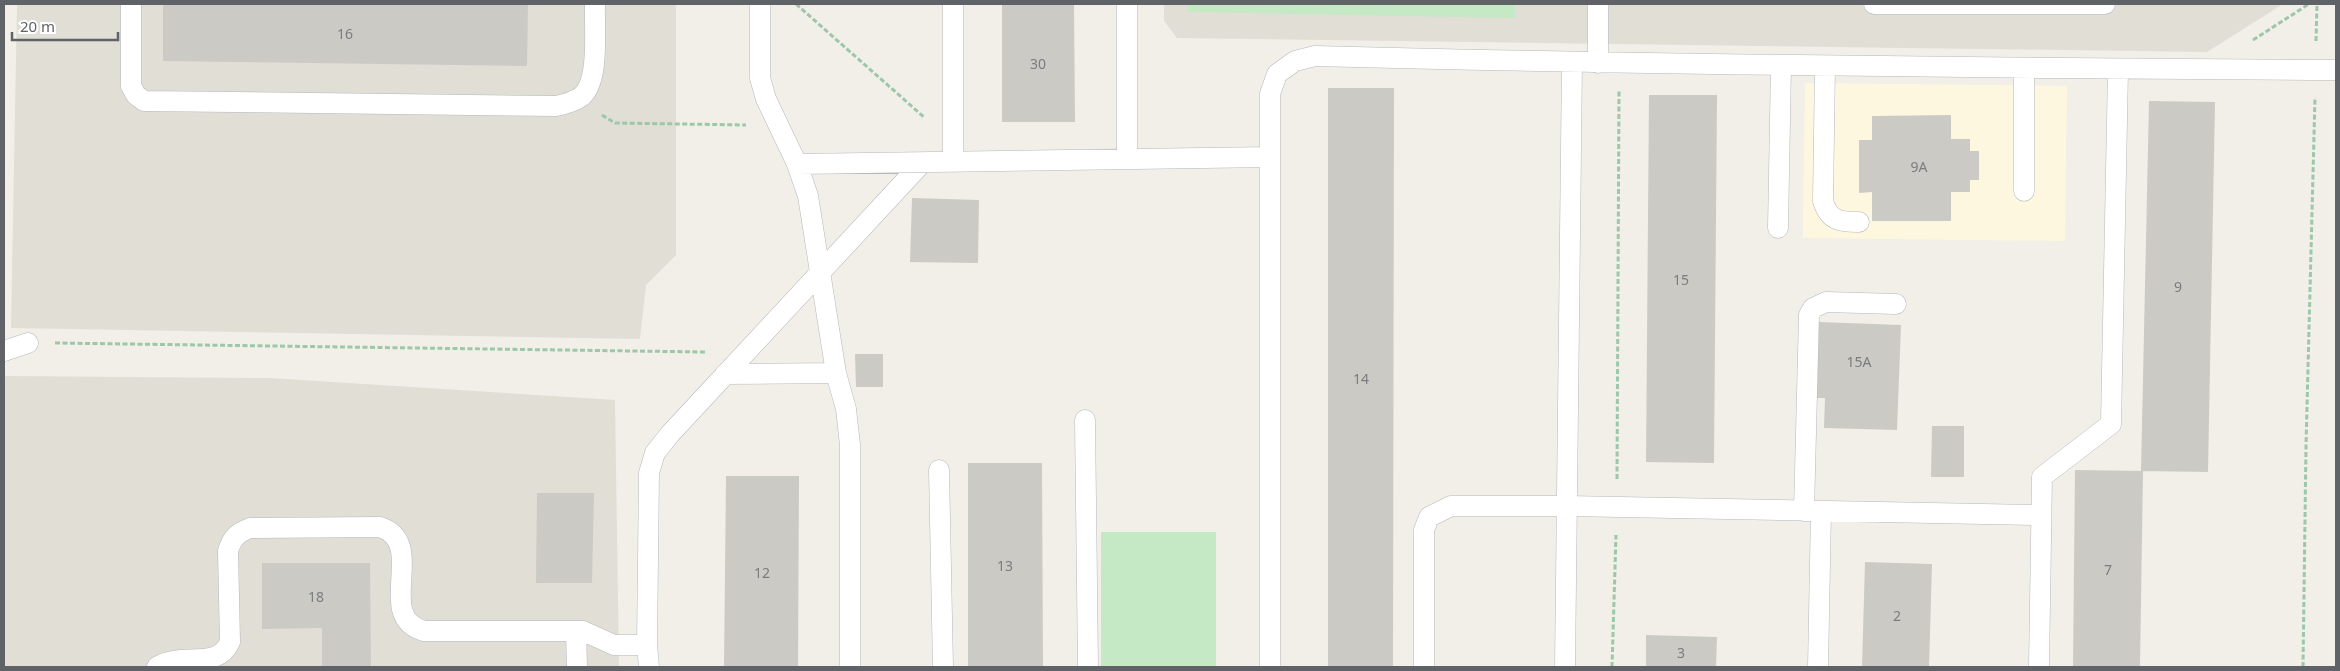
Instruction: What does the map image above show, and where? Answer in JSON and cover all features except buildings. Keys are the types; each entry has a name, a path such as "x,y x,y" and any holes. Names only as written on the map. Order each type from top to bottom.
{"lane":[{"path":"131,4 131,86 136,95 144,101 556,106 571,102 582,96 593,77 595,4"},
{"path":"760,4 760,78 766,99 798,164 808,196 836,373 846,408 850,445 850,667"},
{"path":"953,4 953,153"},
{"path":"1127,4 1127,158"},
{"path":"1598,4 1598,63"},
{"path":"1874,4 2106,4"},
{"path":"1270,667 1270,94 1276,74 1294,61 1315,56 1619,64 2118,70 2336,70"},
{"path":"1565,667 1572,63"},
{"path":"1778,228 1781,66"},
{"path":"1825,66 1823,201 1826,210 1832,218 1840,222 1859,222"},
{"path":"2024,69 2024,191"},
{"path":"2039,667 2042,477 2111,424 2118,70"},
{"path":"798,164 922,163 953,153 1127,158 1270,157"},
{"path":"649,667 647,645 649,473 655,453 725,374 922,163"},
{"path":"1818,667 1809,315 1813,308 1826,302 1896,304"},
{"path":"4,351 28,343"},
{"path":"725,374 836,373"},
{"path":"1086,420 1088,667"},
{"path":"940,470 943,667"},
{"path":"1424,667 1424,530 1429,517 1451,506 1567,506 2040,516"},
{"path":"157,667 173,661 210,661 219,658 226,652 230,642 228,552 231,540 239,532 250,528 380,527 390,530 397,537 400,548 402,610 405,620 414,628 424,631 583,631 614,645 647,645"},
{"path":"576,631 577,667"}],"path":[{"path":"796,4 953,153"},
{"path":"2245,44 2310,4"},
{"path":"2303,667 2306,446 2317,4"},
{"path":"1612,667 1617,508 1619,64"},
{"path":"582,96 607,120 615,123 778,125"},
{"path":"28,343 712,352"}],"shaded area":[{"path":"17,4 676,4 676,255 646,285 640,339 11,328"},
{"path":"1164,4 2283,4 2207,52 1177,38 1164,21"},
{"path":"1805,83 2067,86 2065,241 1803,238"},
{"path":"6,376 270,378 615,400 619,667 4,667 4,378"}],"green space":[{"path":"1188,4 1515,4 1515,18 1188,12"},
{"path":"1101,532 1216,532 1216,667 1101,667"}]}
